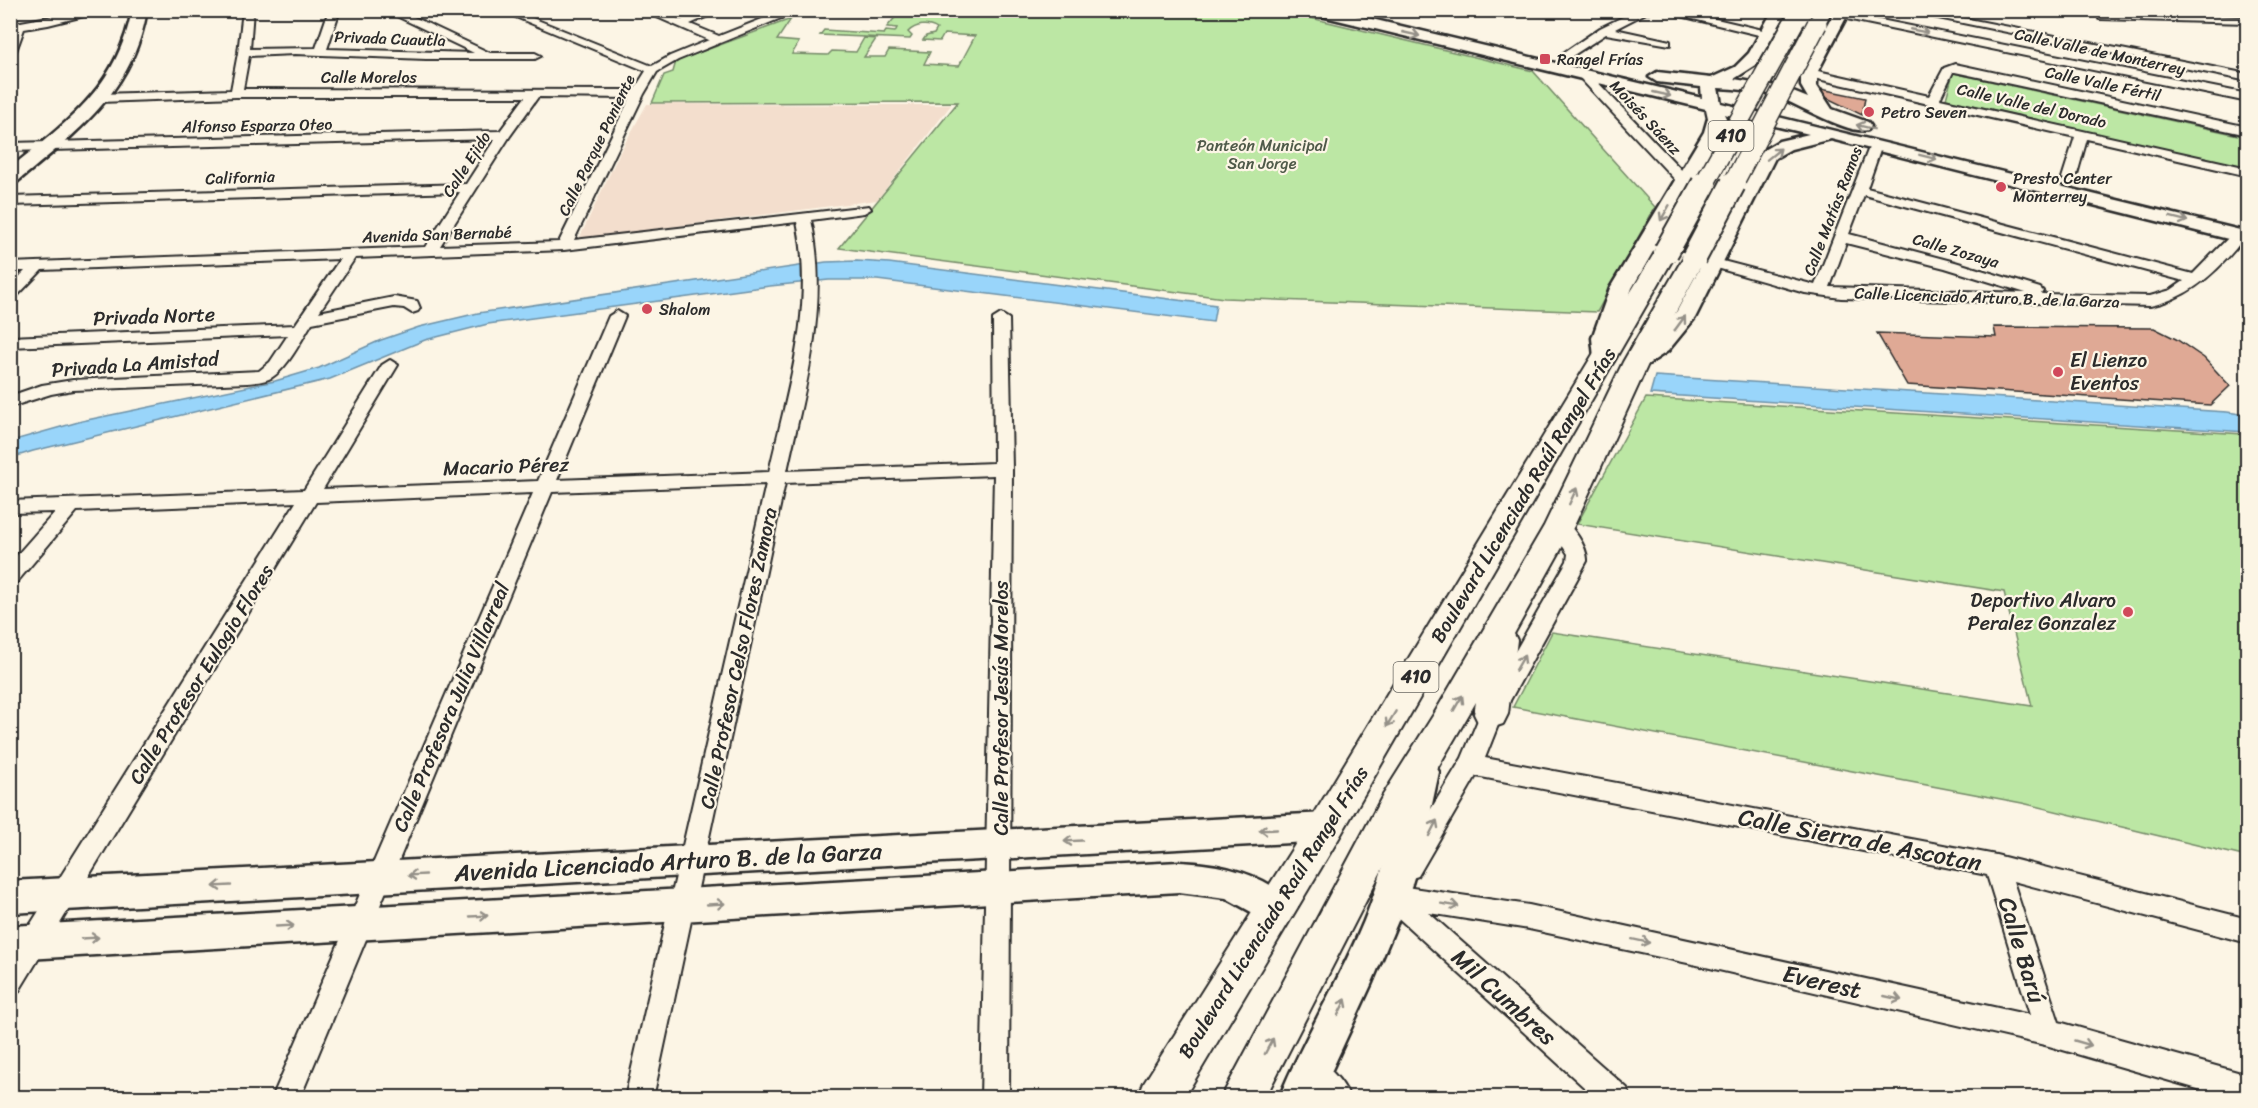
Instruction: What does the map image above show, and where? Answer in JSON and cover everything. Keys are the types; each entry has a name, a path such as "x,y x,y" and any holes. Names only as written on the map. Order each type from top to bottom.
{"main road":[{"path":"10,178 49,147 100,98 127,57 138,25 140,10"},
{"path":"1313,10 2244,232"},
{"path":"1371,10 1667,79 1713,81 1770,89 1797,98 1842,121 2069,178 2244,232"},
{"path":"1605,357 1603,338 1617,296 1713,132 1718,118 1708,89 1713,81 1744,68 1761,44 1793,14"},
{"name":"Boulevard Licenciado Raúl Rangel Frías","path":"1159,1098 1326,827 1514,505 1605,357 1692,258 1793,14"},
{"path":"1830,134 1832,125 1809,86 1811,70 1820,52 1831,15"},
{"name":"Boulevard Licenciado Raúl Rangel Frías","path":"1242,1098 1369,855 1559,526 1636,362 1692,258 1831,15"},
{"path":"1761,44 1776,53 1795,57 1820,52"},
{"path":"1761,44 1798,60 1811,70"},
{"path":"1692,258 1750,192 1768,155 1785,145 1830,134"},
{"path":"1686,177 1697,188 1718,193 1750,192"},
{"path":"1491,714 1502,626"},
{"path":"1305,1084 1392,896 1405,854 1428,753"},
{"name":"Avenida Licenciado Arturo B. de la Garza","path":"10,897 1326,827"},
{"path":"23,942 1179,876 1211,878 1240,887 1275,909"}],"street":[{"path":"10,51 15,26 103,10"},
{"path":"236,93 244,53 248,10"},
{"path":"320,52 335,10"},
{"path":"389,10 494,56"},
{"path":"646,10 719,40"},
{"path":"681,24 717,10"},
{"name":"Calle Parque Poniente","path":"564,246 638,94 653,70 674,58 796,10"},
{"path":"1565,56 1604,30 1647,10"},
{"path":"1661,10 1761,44"},
{"path":"1904,10 2247,78"},
{"path":"2243,10 2247,14"},
{"path":"515,12 653,70"},
{"name":"Calle Valle de Monterrey","path":"1831,15 2090,81 2247,98"},
{"path":"2103,17 2247,20"},
{"path":"1604,30 1666,43"},
{"name":"Privada Cuautla","path":"244,53 534,56"},
{"name":"Calle Valle Fértil","path":"1934,99 1951,68 2090,81 2247,131"},
{"name":"Calle Valle del Dorado","path":"1811,70 2247,172"},
{"name":"Moisés Sáenz","path":"1584,75 1686,177"},
{"name":"Calle Morelos","path":"100,98 236,93 638,94"},
{"name":"Calle Ejido","path":"429,252 504,135 534,94"},
{"path":"2069,178 2082,133"},
{"name":"Alfonso Esparza Oteo","path":"10,147 504,135"},
{"name":"Calle Matías Ramos","path":"1821,290 1876,145"},
{"name":"California","path":"10,201 470,188"},
{"path":"1859,190 2196,280"},
{"name":"Avenida San Bernabé","path":"10,267 564,246 864,209"},
{"name":"Calle Profesor Celso Flores Zamora","path":"639,1098 804,356 812,270 803,217"},
{"name":"Calle Licenciado Arturo B. de la Garza","path":"1692,258 1821,290 2060,299 2159,300 2174,295 2196,280 2244,232"},
{"name":"Calle Zozaya","path":"1842,237 1950,265 2060,299"},
{"path":"302,325 351,255"},
{"path":"10,295 38,266"},
{"name":"Privada Norte","path":"10,342 302,325 394,302 409,302 412,308"},
{"name":"Calle Profesora Julia Villarreal","path":"286,1098 617,316"},
{"name":"Calle Profesor Jesús Morelos","path":"995,1098 1003,469 1001,319"},
{"name":"Privada La Amistad","path":"10,402 48,389 73,385 247,378 264,375 276,365 302,325"},
{"name":"Calle Profesor Eulogio Flores","path":"10,982 23,942 64,894 390,365"},
{"name":"Macario Pérez","path":"10,507 1003,469"},
{"path":"10,578 71,505"},
{"path":"1392,896 1470,765 1483,739 1491,714 1577,561 1578,553 1559,526"},
{"name":"Calle Sierra de Ascotan","path":"1470,765 1996,866 2247,931"},
{"name":"Calle Barú","path":"1996,866 2049,1034"},
{"name":"Everest","path":"1392,896 1529,916 2049,1034 2247,1089"},
{"name":"Mil Cumbres","path":"1392,896 1617,1098"},
{"path":"1305,1084 1336,1098"}],"shaded area":[{"path":"647,104 951,105 877,200 579,239 620,152"}],"green space":[{"name":"Panteón Municipal San Jorge","path":"968,10 1013,13 1014,10 1282,11 1533,71 1655,207 1597,312 1224,298 839,248 958,102 652,103 664,75 673,72 676,61 791,19 777,40 799,42 792,54 828,55 832,51 856,52 864,38 876,39 864,57 885,57 889,50 930,52 924,64 959,66 975,36 944,34 940,41 923,40 926,36 934,34 937,29 926,25 915,27 908,32 912,36 910,39 820,35 824,30 884,34 886,31 895,32 897,28 887,27 898,14 883,13 885,11"},
{"path":"1953,73 2247,137 2247,168 1946,99"},
{"name":"Deportivo Alvaro Peralez Gonzalez","path":"1646,398 2244,434 2248,440 2247,857 2022,803 1513,707 1552,632 2032,706 2004,592 1577,524"}],"water":[{"path":"826,262 889,263 1216,305 1213,322 877,280 829,280 770,286 488,324 425,340 330,379 11,458 11,441 82,421 275,381 319,368 381,340 419,327 478,313"},
{"path":"1655,376 2227,412 2247,415 2247,432 1650,394"}],"building":[{"path":"1821,89 1865,98 1862,115 1827,98"},
{"name":"El Lienzo Eventos","path":"1994,327 2154,328 2176,339 2204,358 2230,386 2210,405 1907,385 1877,333 1996,337"}],"place":[{"name":"Rangel Frías","path":"1545,59"},
{"name":"Petro Seven","path":"1869,112"},
{"name":"Presto Center Monterrey","path":"2001,187"},
{"name":"Shalom","path":"647,309"},
{"name":"El Lienzo Eventos","path":"2058,372"},
{"name":"Deportivo Alvaro Peralez Gonzalez","path":"2128,612"}]}
